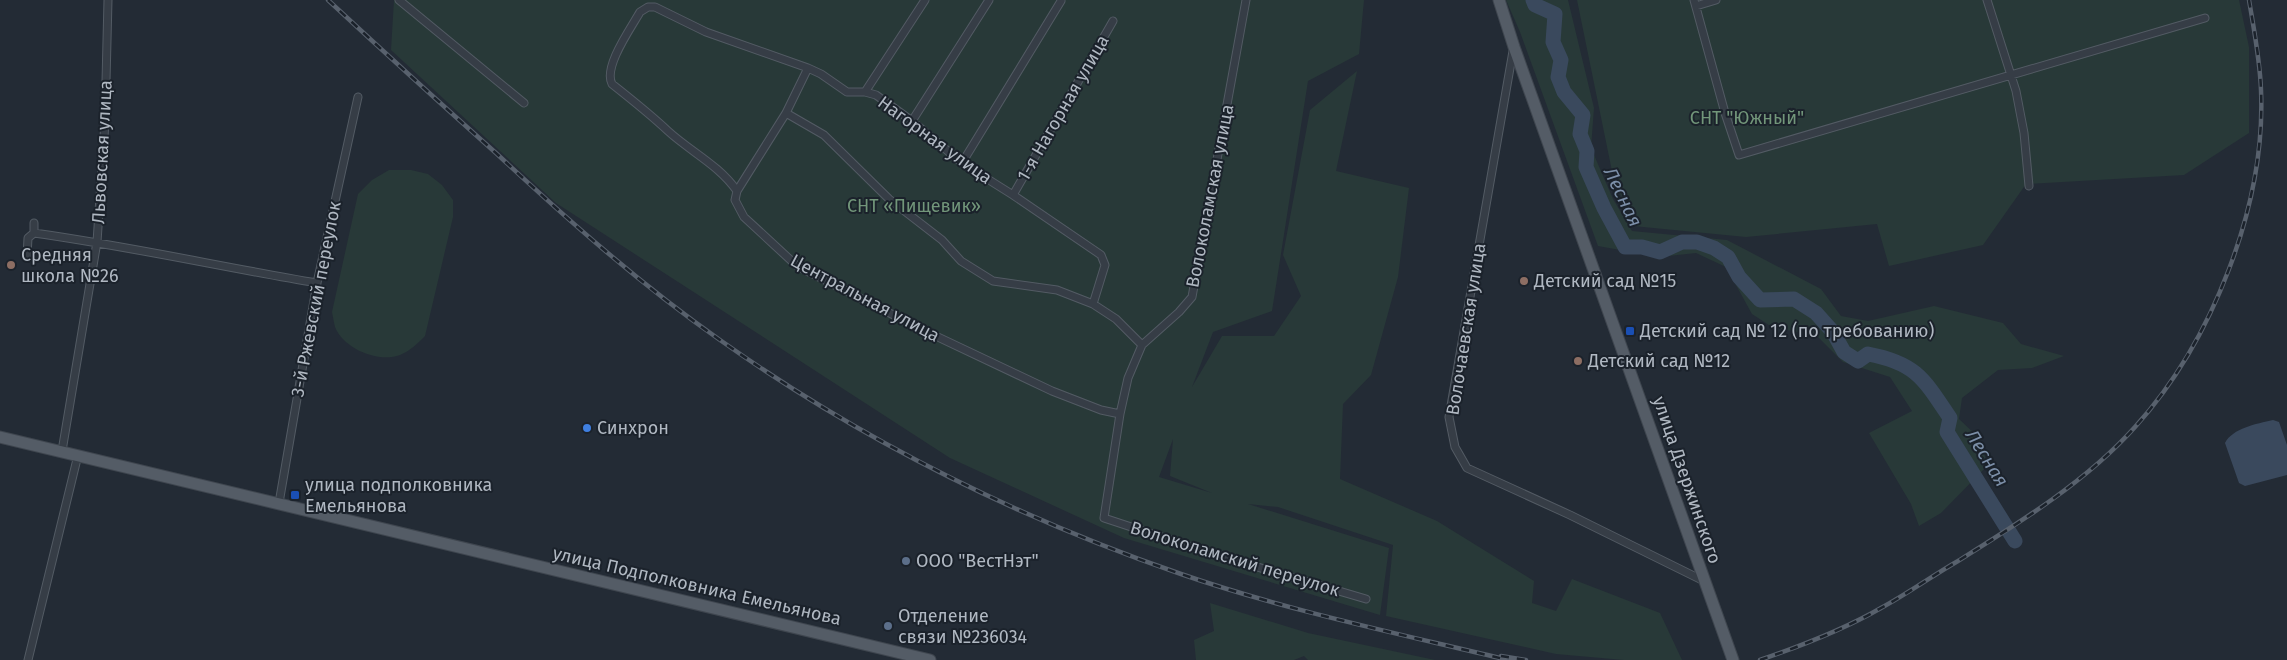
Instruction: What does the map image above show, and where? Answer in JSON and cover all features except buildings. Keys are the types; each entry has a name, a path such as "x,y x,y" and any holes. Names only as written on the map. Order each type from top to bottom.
{"main road":[{"name":"улица Дзержинского","path":"1500,0 1514,47 1733,660"},
{"path":"0,437 78,455"},
{"name":"улица Подполковника Емельянова","path":"78,455 930,660"}],"street":[{"name":"Львовская улица","path":"62,451 97,242 105,122 108,0"},
{"path":"399,0 524,103"},
{"path":"865,92 925,0"},
{"path":"912,120 989,0"},
{"name":"Волоколамская улица","path":"1104,518 1120,414 1128,378 1142,345 1179,312 1192,297 1246,0"},
{"path":"1716,0 1695,3 1725,113 1739,155 2205,18"},
{"path":"1987,0 2011,76 2024,133 2029,186"},
{"path":"962,163 1061,1"},
{"name":"Нагорная улица","path":"612,84 609,74 610,66 640,12 648,7 656,7 706,32 808,68 821,74 847,92 865,92 876,96 912,120 962,163 1013,194 1101,255 1105,265 1093,304"},
{"name":"1-я Нагорная улица","path":"1013,194 1113,21"},
{"name":"Волочаевская улица","path":"1514,47 1449,417 1455,446 1468,468 1705,581"},
{"path":"737,191 786,113 808,68"},
{"name":"Центральная улица","path":"612,84 727,177 737,191 734,200 744,216 797,266 921,329 1052,391 1101,410 1120,414"},
{"name":"3-й Ржевский переулок","path":"279,503 317,283 358,97"},
{"path":"786,113 824,135 889,199 942,240 961,262 993,281 1057,290 1093,304 1116,319 1142,345"},
{"path":"34,223 34,233"},
{"path":"27,256 28,238 34,233 97,242 317,283"},
{"path":"28,660 78,455"},
{"name":"Волоколамский переулок","path":"1104,518 1210,553 1366,599"}],"green space":[{"name":"СНТ «Пищевик»","path":"394,0 1364,0 1359,54 1308,81 1272,311 1213,332 1192,387 1222,336 1274,336 1301,296 1283,255 1310,110 1357,71 1336,171 1409,188 1398,277 1371,375 1343,404 1340,479 1437,521 1534,581 1532,603 1556,611 1572,579 1660,613 1682,660 1624,660 1556,654 1386,616 1393,545 1278,507 1248,504 1389,548 1380,615 1124,538 950,458 556,203 391,50","holes":["1173,439 1170,476 1212,493 1159,477"]},
{"path":"1506,0 1568,0 1594,108 1591,148 1613,199 1632,231 1727,240 1821,289 1841,316 1868,321 1934,306 2003,323 2021,344 2064,356 2032,368 1998,370 1962,398 1959,419 1978,437 1988,465 1941,513 1919,526 1911,504 1869,433 1912,411 1890,377 1843,362 1817,336 1772,327 1752,314 1726,267 1696,253 1659,257 1598,246 1520,32"},
{"name":"СНТ \"Южный\"","path":"1577,0 2239,0 2249,47 2249,133 2184,175 2026,184 1983,245 1889,266 1877,224 1746,237 1633,226 1613,176"},
{"path":"389,170 411,170 428,174 442,185 453,200 453,217 425,336 400,355 382,357 363,352 346,342 339,335 335,327 332,312 358,194 372,180"},
{"path":"1210,603 1308,633 1435,660 1308,660 1304,656 1294,660 1196,660 1194,640 1214,631"}],"water":[{"path":"2273,420 2279,422 2287,445 2287,475 2245,486 2239,483 2225,443 2239,430"}],"waterway":[{"name":"Лесная","path":"1533,0 1535,5 1555,14 1553,42 1561,60 1558,77 1564,92 1583,115 1580,134 1587,151 1586,167 1604,208 1625,247 1642,247 1660,252 1682,242 1697,242 1714,248 1728,257 1739,277 1760,300 1794,299 1816,313 1833,332 1844,352 1858,361 1868,354 1897,362 1908,368 1925,383 1950,418 1947,432 2015,541"}],"railway":[{"path":"328,0 551,203 661,297 773,376 884,443 942,473 1060,528 1181,574 1302,610 1508,660"},
{"path":"1760,660 1822,637 1867,616 1981,547 2028,516 2074,483 2116,447 2163,393 2188,355 2210,313 2229,270 2244,225 2254,179 2260,134 2261,90 2258,56 2249,0"},
{"path":"1501,656 1526,660"}],"place":[{"name":"Средняя школа №26","path":"11,265"},
{"name":"Детский сад №15","path":"1524,281"},
{"name":"Детский сад № 12 (по требованию)","path":"1630,331"},
{"name":"Детский сад №12","path":"1578,361"},
{"name":"Синхрон","path":"587,428"},
{"name":"улица подполковника Емельянова","path":"295,495"},
{"name":"ООО \"ВестНэт\"","path":"906,561"},
{"name":"Отделение связи №236034","path":"888,626"}]}
